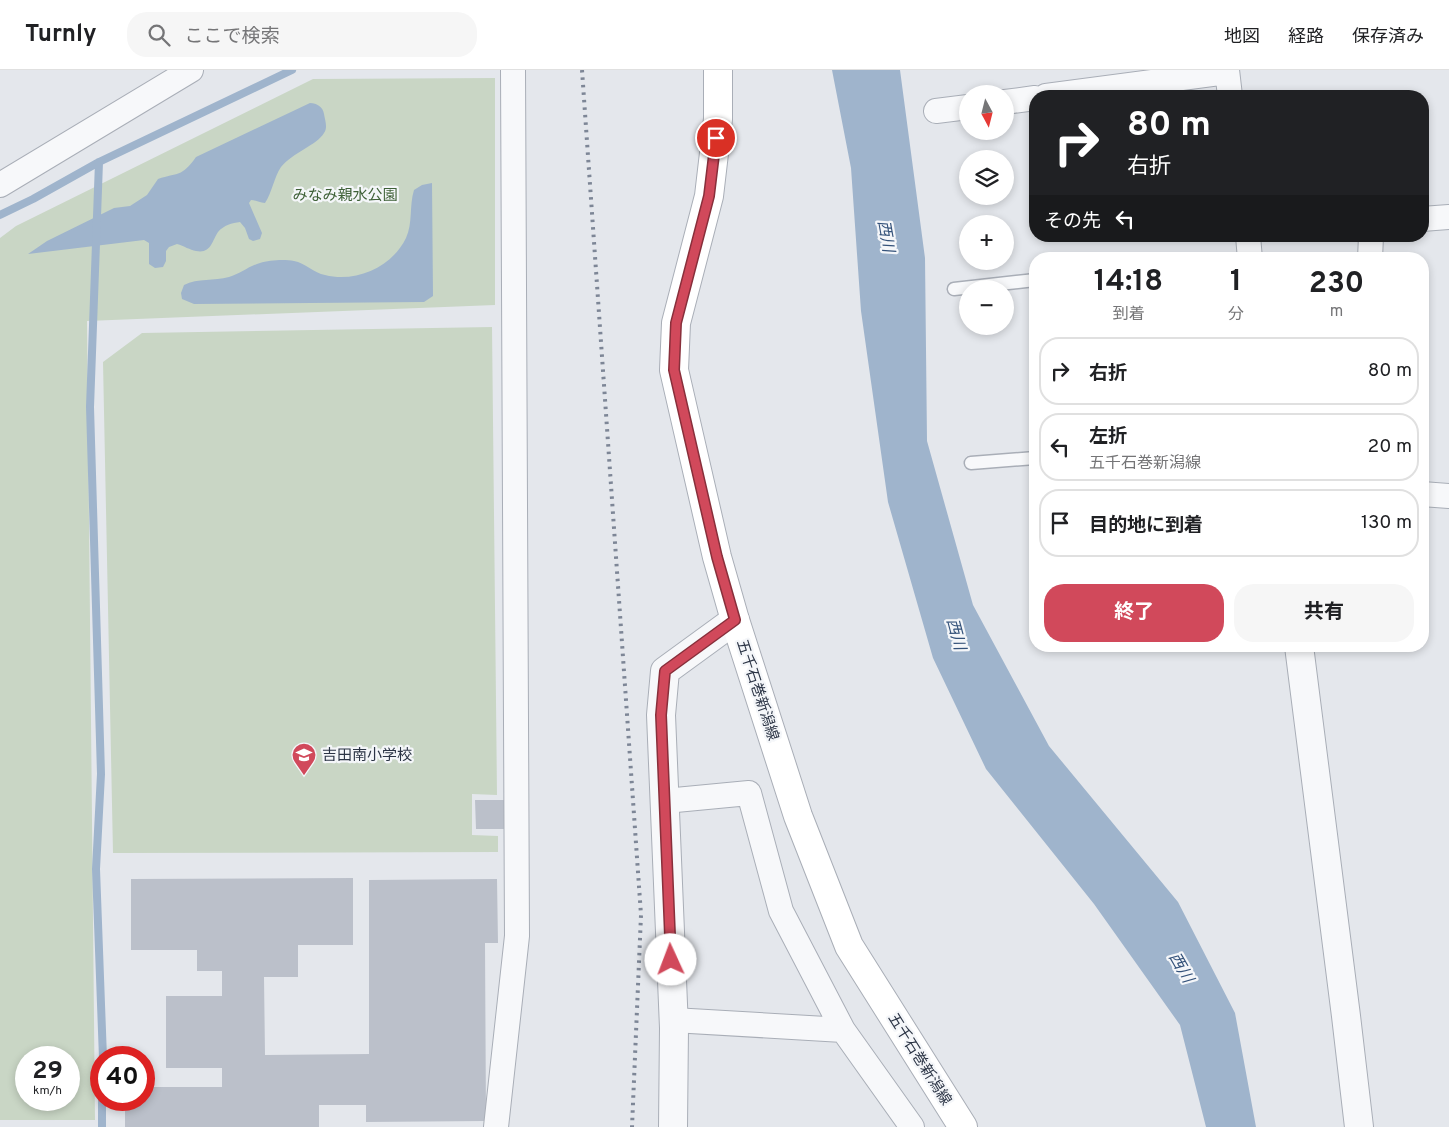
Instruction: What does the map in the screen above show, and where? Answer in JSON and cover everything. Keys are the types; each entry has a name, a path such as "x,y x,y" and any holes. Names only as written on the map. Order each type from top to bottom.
{"main road":[{"name":"五千石巻新潟線","path":"718,70 718,119 709,196 676,323 674,370 717,557 735,620 798,816 849,946 963,1127"}],"street":[{"path":"0,185 191,70"},
{"path":"496,1127 517,936 513,70"},
{"path":"1089,90 1227,71 1229,90"},
{"path":"1014,101 1029,99"},
{"path":"936,111 959,108"},
{"path":"1429,218 1449,217"},
{"path":"1429,495 1449,496"},
{"path":"673,1127 673,1020 661,715 665,671 735,620"},
{"path":"1301,652 1359,1127"},
{"path":"665,801 749,793 781,911 843,1030 912,1127"},
{"path":"673,1020 843,1030"}],"lane":[{"path":"954,289 1029,281"},
{"path":"971,463 1029,458"}],"green space":[{"name":"みなみ親水公園","path":"495,78 495,305 87,321 94,1046 90,1046 90,1111 95,1111 95,1120 0,1120 0,238 16,226 313,79"},
{"name":"吉田南小学校","path":"492,327 497,795 472,794 472,835 498,836 498,852 113,853 103,362 142,333"}],"water":[{"name":"西川","path":"832,70 900,70 925,258 927,441 973,605 1049,746 1178,902 1235,1013 1256,1127 1206,1127 1180,1025 1094,904 986,769 933,658 888,502 861,311 851,168"},
{"path":"310,103 321,107 326,129 321,137 291,157 281,167 265,203 251,200 249,203 262,233 260,239 253,241 249,239 245,228 240,222 231,224 218,232 205,251 194,250 177,244 169,247 166,251 166,261 163,267 155,268 149,264 149,243 144,240 28,254 47,241 114,208 130,206 147,195 158,179 183,171 196,157"},
{"path":"432,183 433,296 424,302 194,304 182,299 181,293 184,285 195,281 229,277 256,264 268,261 294,261 321,274 337,277 349,277 372,270 392,257 406,238 410,226 414,190 422,185"}],"building":[{"path":"475,800 505,800 505,829 476,829"},
{"path":"353,878 353,945 298,945 298,977 264,977 265,1055 369,1054 369,880 497,879 498,943 485,943 486,1121 366,1122 366,1105 319,1105 319,1127 125,1127 125,1111 155,1111 155,1087 222,1087 222,1068 166,1068 166,996 222,996 222,971 197,971 197,950 131,950 131,879"}],"waterway":[{"path":"0,215 99,162 292,70"},
{"path":"99,162 90,407 101,774 96,869 103,1046"},
{"path":"102,1111 102,1127"}],"railway":[{"path":"582,70 641,915 632,1127"}],"place":[{"name":"吉田南小学校","path":"304,776"}],"route":[{"path":"671,960 661,715 665,671 735,620 717,557 674,370 676,323 709,196 716,138"}]}
